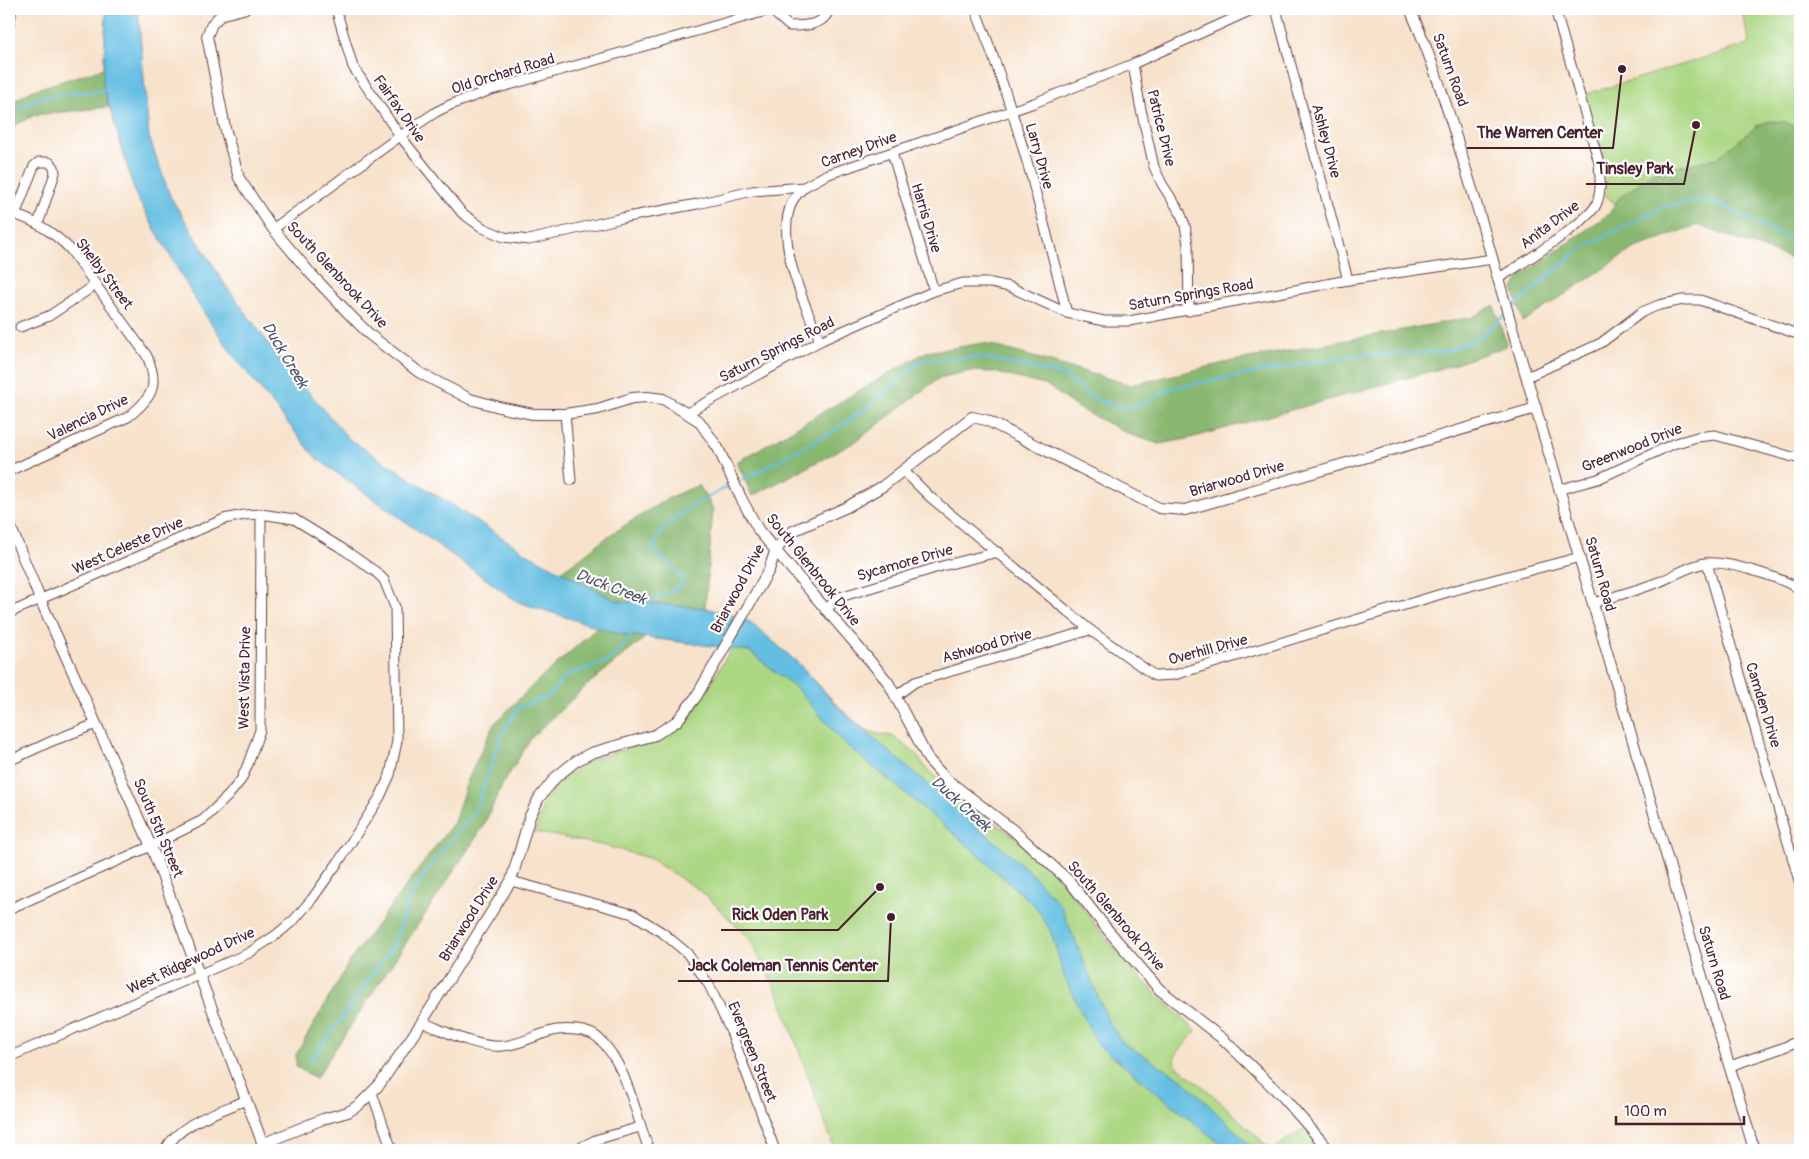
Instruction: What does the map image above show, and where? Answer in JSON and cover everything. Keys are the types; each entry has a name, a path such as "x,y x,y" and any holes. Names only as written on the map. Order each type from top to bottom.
{"street":[{"path":"9,25 12,9"},
{"path":"224,12 245,9"},
{"name":"Fairfax Drive","path":"336,9 353,67 400,136 462,212"},
{"name":"Old Orchard Road","path":"273,229 400,136 450,105 488,91 772,9 789,26 817,23 828,14 829,9"},
{"name":"Larry Drive","path":"975,9 1012,110 1068,313"},
{"name":"Carney Drive","path":"462,212 483,228 504,238 529,240 622,218 697,204 752,191 804,187 826,175 1012,110 1133,64 1254,9"},
{"name":"Ashley Drive","path":"1276,9 1348,280"},
{"name":"Saturn Road","path":"1410,9 1442,89 1506,300 1514,333 1754,1150"},
{"name":"Anita Drive","path":"1499,278 1590,214 1596,206 1600,190 1599,163 1555,9"},
{"name":"South Glenbrook Drive","path":"224,12 212,24 207,36 225,128 239,178 273,229 350,316 370,335 420,374 470,399 533,414 565,414 598,408 632,398 647,397 663,399 699,421 718,448 759,531 824,610 888,682 928,759 946,779 1013,830 1070,882 1107,929 1159,989 1224,1040 1284,1098 1328,1150"},
{"name":"Patrice Drive","path":"1133,64 1154,167 1162,184 1180,212 1185,226 1188,245 1189,311"},
{"name":"Harris Drive","path":"892,153 934,291"},
{"path":"12,214 34,166 42,161 49,162 54,167 55,173 38,224"},
{"path":"804,187 792,200 786,233 791,263 798,286 820,341"},
{"name":"Shelby Street","path":"12,214 38,224 54,234 70,249 147,356 152,369"},
{"name":"Saturn Springs Road","path":"687,413 820,341 934,291 963,283 992,283 1010,287 1068,313 1104,321 1129,321 1348,280 1493,259"},
{"path":"20,327 49,316 97,284"},
{"path":"1527,377 1600,343 1642,312 1660,305 1683,300 1700,300 1800,335"},
{"name":"Valencia Drive","path":"9,471 128,417 145,404 154,386 152,369"},
{"name":"Briarwood Drive","path":"264,1147 323,1119 348,1112 359,1105 380,1084 422,1022 511,882 530,816 539,798 556,777 576,761 591,753 654,735 677,721 696,697 769,570 775,552 785,538 793,531 846,507 883,486 972,417 986,420 1159,508 1185,510 1536,408"},
{"path":"565,414 571,480"},
{"name":"Greenwood Drive","path":"1561,489 1598,479 1673,444 1698,437 1714,435 1800,459"},
{"name":"Overhill Drive","path":"904,471 930,497 1090,630 1155,676 1174,675 1451,591 1580,557"},
{"name":"West Celeste Drive","path":"9,613 224,519 244,514 261,514"},
{"name":"West Vista Drive","path":"9,909 151,846 203,820 228,796 244,772 260,730 261,514"},
{"name":"West Ridgewood Drive","path":"9,1057 249,953 276,935 294,920 312,899 380,797 390,775 397,740 395,607 384,580 376,572 343,549 294,519 261,514"},
{"name":"South 5th Street","path":"9,523 40,599 151,846 264,1147"},
{"name":"Sycamore Drive","path":"824,610 840,597 942,566 998,552"},
{"path":"1593,603 1658,582 1692,566 1707,563 1723,564 1757,572 1800,589"},
{"name":"Camden Drive","path":"1707,563 1800,884"},
{"name":"Ashwood Drive","path":"896,696 915,682 1090,630"},
{"path":"9,761 52,740 96,724"},
{"name":"Evergreen Street","path":"511,882 633,914 663,933 687,953 709,985 731,1032 775,1150"},
{"path":"422,1022 470,1041 502,1046 558,1030 576,1029 596,1036 612,1055 625,1081 649,1150"},
{"path":"1730,1066 1800,1040"},
{"path":"372,1093 392,1150"},
{"path":"165,1150 178,1133 202,1119 246,1100"},
{"path":"576,1150 595,1140 640,1127"}],"green space":[{"path":"1741,9 1800,9 1800,221 1625,213 1606,196 1605,169 1583,95 1750,44"},
{"path":"104,68 103,86 109,107 34,115 9,129 9,104 33,90"},
{"path":"1770,121 1785,122 1800,129 1800,262 1697,225 1633,249 1523,322 1513,289 1519,277 1609,214 1619,198 1654,172 1717,158 1757,126"},
{"path":"1494,305 1507,346 1450,366 1187,439 1159,444 1131,435 1076,407 1048,386 994,372 970,371 939,378 855,442 752,496 737,462 926,352 984,343 1131,385 1233,361 1473,317"},
{"path":"699,485 713,509 705,608 617,601 561,572 613,533 668,498"},
{"path":"748,621 799,664 842,710 864,729 877,734 892,736 914,752 926,768 951,790 1015,837 1062,881 1137,975 1196,1031 1175,1056 1176,1065 1213,1095 1269,1148 1274,1149 1304,1128 1320,1150 835,1150 778,993 749,938 702,892 649,858 606,846 535,832 544,802 562,779 590,760 667,735 689,720"},
{"path":"598,627 619,634 646,637 586,686 532,737 502,785 483,827 316,1078 296,1067 296,1055 351,959 454,822 468,779 494,724 534,684"}],"water":[{"path":"106,9 138,9 149,137 170,196 224,283 276,354 349,439 528,554 617,601 705,608 752,623 799,664 842,711 1027,869 1061,906 1109,1023 1123,1043 1182,1079 1255,1150 1228,1150 1097,1044 1064,976 1051,932 1036,907 959,838 843,742 797,689 749,651 619,634 518,602 316,458 232,354 196,301 136,196 103,86"}],"waterway":[{"path":"9,112 41,97 106,90"},
{"path":"1510,310 1580,249 1665,206 1709,200 1800,242"},
{"path":"738,482 834,431 885,394 922,360 979,357 1064,375 1092,398 1121,408 1143,404 1171,388 1353,355 1445,352 1482,336 1506,314"},
{"name":"Duck Creek","path":"646,605 680,586 683,579 652,548 665,527 692,506 733,484"},
{"path":"310,1062 393,946 408,901 433,862 475,811 504,729 520,707 549,696 565,676 608,661 629,640 632,633"}],"place":[{"name":"The Warren Center","path":"1622,69"},
{"name":"Tinsley Park","path":"1696,125"},
{"name":"Rick Oden Park","path":"880,887"},
{"name":"Jack Coleman Tennis Center","path":"891,917"}]}
